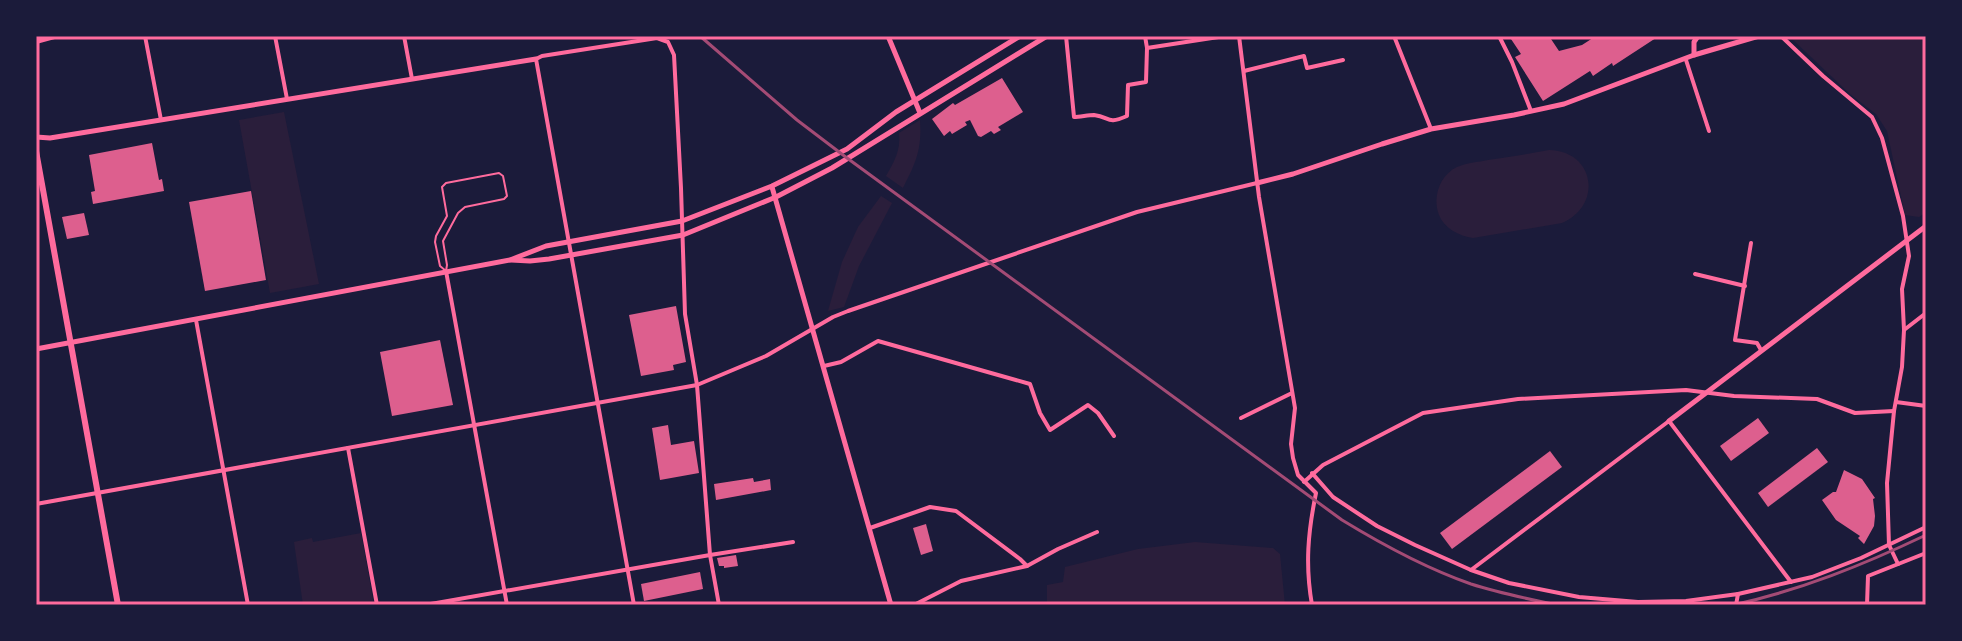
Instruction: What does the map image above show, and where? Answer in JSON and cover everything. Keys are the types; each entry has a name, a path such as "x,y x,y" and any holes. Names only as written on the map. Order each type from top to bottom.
{"main road":[{"path":"36,151 118,605"}],"street":[{"path":"36,42 58,36"},
{"path":"145,36 161,120"},
{"path":"275,36 287,99"},
{"path":"404,36 412,79"},
{"path":"888,36 920,113"},
{"path":"36,349 510,260 546,246 682,221 772,186 847,149 896,112 1020,36"},
{"path":"510,260 530,261 683,235 776,197 832,168 1047,36"},
{"path":"1066,36 1074,117 1097,115 1116,121 1127,116 1128,85 1146,82 1145,36"},
{"path":"1147,48 1225,36"},
{"path":"1239,36 1257,183 1295,408 1291,444 1295,469 1316,493 1307,539 1312,605"},
{"path":"1394,36 1431,129"},
{"path":"1499,36 1531,111"},
{"path":"1694,55 1694,42 1698,36"},
{"path":"36,504 697,385 766,356 848,311 1137,212 1293,174 1431,129 1575,100 1694,55 1759,36"},
{"path":"1781,36 1823,76 1867,111 1876,123 1885,146 1907,240 1909,256 1902,289 1902,367 1887,483 1889,545 1898,564"},
{"path":"36,137 50,138 649,39 668,42 674,55 685,314 697,385 710,555 719,605"},
{"path":"1244,71 1304,56 1307,68 1343,60"},
{"path":"536,59 634,605"},
{"path":"1686,60 1709,131"},
{"path":"772,186 891,605"},
{"path":"1471,570 1926,226"},
{"path":"1751,243 1735,340 1757,343 1761,350"},
{"path":"446,271 507,605"},
{"path":"1695,274 1745,286"},
{"path":"1904,330 1926,313"},
{"path":"195,317 248,605"},
{"path":"824,366 841,362 878,341 1030,384 1050,430 1088,405 1098,413 1114,436"},
{"path":"1304,482 1323,465 1423,413 1526,399 1686,390 1734,396 1817,399 1855,413 1894,411"},
{"path":"1241,418 1292,393"},
{"path":"1896,402 1926,406"},
{"path":"1669,421 1791,582"},
{"path":"348,448 377,605"},
{"path":"1312,473 1333,497 1377,526 1415,545 1471,570 1533,589 1579,597 1660,602 1738,594 1823,573 1926,527"},
{"path":"870,528 930,507 956,511 1027,566"},
{"path":"914,605 961,581 1027,566 1097,532"},
{"path":"425,605 793,542"},
{"path":"1867,605 1868,576 1926,553"},
{"path":"1736,605 1738,594"}],"lane":[{"path":"499,173 503,176 507,196 465,207 458,213 443,241 446,271 440,266 435,242 447,216 442,187 446,183 499,173"}],"shaded area":[{"path":"1789,36 1919,36 1926,45 1926,212 1919,217 1905,215 1887,131 1876,114 1850,94"},
{"path":"284,112 319,284 270,293 239,120"},
{"path":"920,120 917,156 903,188 886,176 898,150 899,133"},
{"path":"1549,150 1576,159 1584,169 1588,192 1584,204 1575,215 1562,223 1473,238 1453,231 1441,220 1436,201 1439,187 1446,175 1457,167"},
{"path":"881,196 892,203 859,266 844,307 828,311 842,262 858,227"},
{"path":"361,533 374,605 303,605 294,542 312,538 313,542"},
{"path":"1195,542 1273,548 1280,554 1285,605 1047,605 1047,585 1063,582 1065,567 1138,549"}],"building":[{"path":"1509,36 1549,36 1559,51 1582,45 1596,36 1659,36 1613,66 1612,63 1593,76 1590,71 1543,101 1515,57 1521,54"},
{"path":"1002,78 1023,112 998,127 1001,130 994,134 991,131 978,136 970,120 965,122 967,125 944,136 932,119 953,103 955,105"},
{"path":"152,143 164,191 93,204 91,192 95,191 89,155"},
{"path":"251,191 266,280 205,291 189,202"},
{"path":"84,213 89,235 67,239 62,217"},
{"path":"676,306 686,362 673,365 674,370 641,376 629,315"},
{"path":"440,340 453,405 392,416 380,352"},
{"path":"1758,418 1769,433 1731,461 1720,446"},
{"path":"668,425 671,445 694,441 699,473 660,480 652,428"},
{"path":"1817,448 1828,462 1768,507 1758,493"},
{"path":"1550,451 1562,467 1452,549 1440,533"},
{"path":"1844,470 1862,479 1875,498 1874,526 1864,544 1858,538 1860,536 1836,520 1822,500 1836,492"},
{"path":"753,478 754,482 770,479 771,490 716,500 714,484"},
{"path":"926,524 933,551 921,555 913,528"},
{"path":"736,555 738,566 719,566 717,558"},
{"path":"700,572 703,589 644,601 641,584"}],"railway":[{"path":"700,36 797,120 847,158 1342,520 1454,578 1557,605"},
{"path":"1733,605 1831,576 1926,535"}]}
